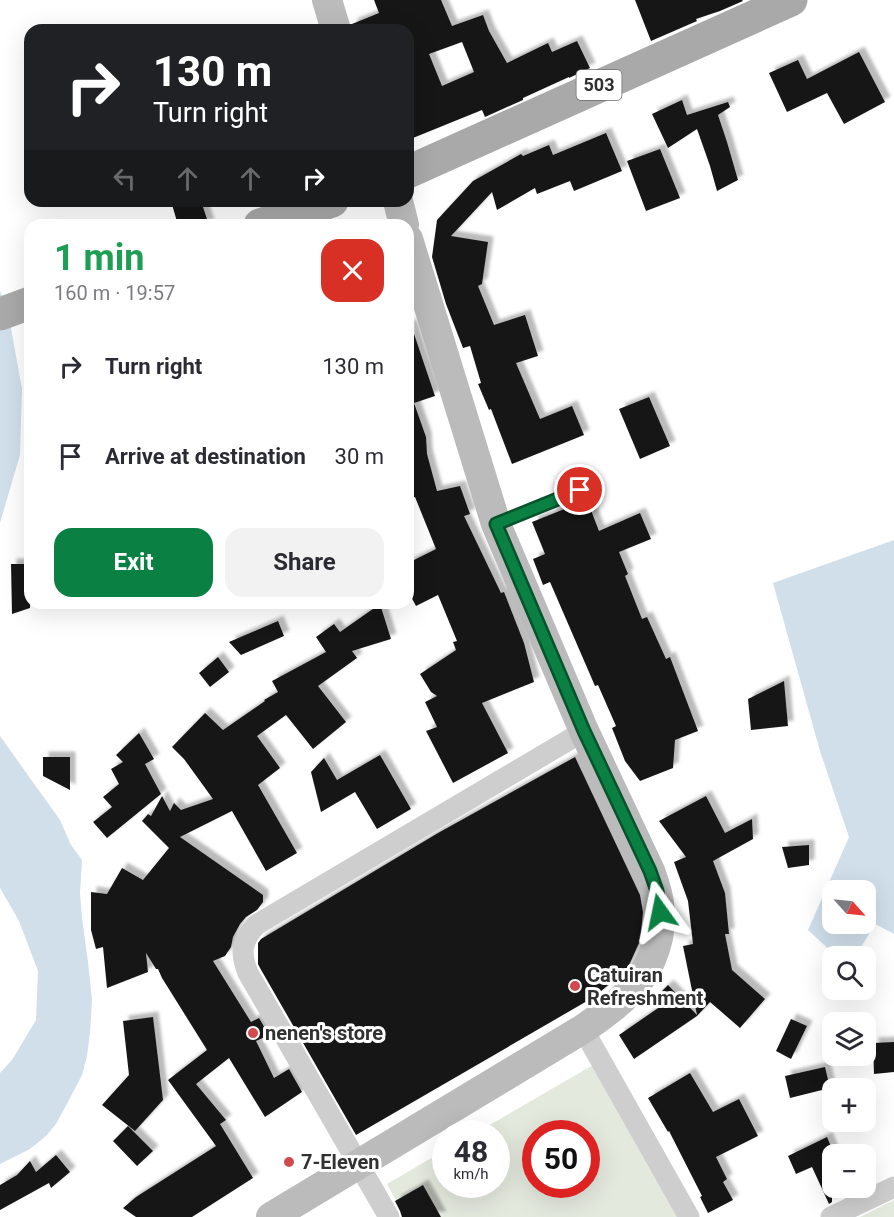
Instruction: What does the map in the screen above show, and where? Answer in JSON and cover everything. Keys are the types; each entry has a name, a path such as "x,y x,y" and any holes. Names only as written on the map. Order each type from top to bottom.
{"main road":[{"path":"327,0 334,24"},
{"name":"503","path":"414,168 791,0"},
{"path":"278,219 314,207"},
{"path":"271,1217 584,1029 621,1000 638,982 648,967 659,930 660,912 657,891 650,871 584,731 496,524 414,262"},
{"path":"0,314 24,305"}],"street":[{"path":"389,1217 248,973 243,961 244,943 256,926 584,731"},
{"path":"584,1029 689,1217"},
{"path":"831,1217 894,1187"}],"lane":[{"path":"496,524 580,490"}],"shaded area":[{"path":"0,291 7,306 22,389 20,455 0,523"},
{"path":"894,540 894,934 876,925 876,880 830,880 849,837 820,751 773,583"},
{"path":"0,736 60,820 71,845 82,860 80,893 92,1000 87,1056 82,1075 56,1124 30,1149 0,1164 0,1073 12,1060 36,1020 38,971 19,921 0,888"},
{"path":"822,898 822,934 869,934 862,946 825,946 808,930"},
{"path":"593,1065 681,1217 405,1217 387,1184 432,1158 432,1198 510,1198 510,1120 498,1120"},
{"path":"894,1200 894,1217 860,1217"}],"building":[{"path":"374,0 441,0 452,26 483,15 507,63 548,43 552,52 577,41 590,68 485,117 482,110 414,138 414,24 352,24 379,13","holes":["462,42 474,72 442,86 429,54"]},
{"path":"635,0 743,1 696,19 697,21 651,41"},
{"path":"859,52 885,102 844,124 827,93 787,112 769,73 798,60 807,79"},
{"path":"682,100 687,115 728,102 730,107 718,115 738,180 717,191 697,129 668,148 652,114"},
{"path":"606,133 622,171 574,191 570,181 537,194 535,188 497,210 492,192 451,236 488,242 482,284 478,286 494,325 525,315 538,356 516,363 540,419 572,406 584,435 512,464 491,409 489,410 478,384 481,383 470,346 463,348 446,304 432,257 437,220 473,181 521,154 523,156 549,145 553,155"},
{"path":"660,149 680,198 646,211 627,161"},
{"path":"173,207 203,207 207,219 176,219"},
{"path":"414,334 435,396 414,403"},
{"path":"649,397 670,446 640,459 619,409"},
{"path":"414,403 426,437 427,454 437,491 460,486 470,514 464,516 501,593 504,592 524,643 534,682 482,703 508,753 453,783 426,731 437,727 425,702 437,696 431,692 420,674 456,650 453,642 457,641 438,595 416,606 414,602 414,560 436,549 415,497"},
{"path":"587,500 599,531 640,513 651,539 619,552 628,574 625,576 642,619 647,617 666,659 670,657 698,731 675,740 673,768 640,781 625,761 612,728 616,726 598,685 595,686 550,582 543,585 533,559 545,554 532,522"},
{"path":"11,564 24,564 24,609 27,609 12,614"},
{"path":"373,609 382,609 391,639 352,651 357,658 318,686 346,722 313,749 286,715 257,736 280,768 258,785 297,853 266,871 232,811 180,837 263,895 263,902 257,910 240,924 225,956 213,961 251,1022 259,1018 269,1035 256,1041 274,1078 289,1069 302,1092 265,1117 229,1058 196,1084 226,1120 220,1124 253,1178 192,1217 136,1217 123,1208 136,1197 216,1146 168,1080 207,1050 146,953 148,972 107,988 103,947 96,949 91,930 91,892 107,894 122,868 143,880 169,848 142,821 148,814 151,816 162,796 170,811 174,803 181,810 213,799 184,759 172,747 205,713 223,730 278,692 272,681 326,652 316,637 334,624 340,632"},
{"path":"278,621 284,636 241,655 229,642"},
{"path":"218,657 229,672 210,687 199,673"},
{"path":"784,681 788,726 751,730 748,699"},
{"path":"139,733 154,759 145,764 161,794 107,838 93,822 112,807 103,797 119,784 111,769 123,762 116,755"},
{"path":"380,755 411,809 377,829 355,792 321,812 311,772 324,758 337,780"},
{"path":"43,757 70,757 70,790 43,776"},
{"path":"575,757 640,895 643,912 641,933 630,963 625,971 594,997 356,1135 260,968 258,943 261,939 438,833"},
{"path":"706,796 725,833 752,819 753,839 713,861 725,893 729,934 725,934 732,970 765,999 740,1028 710,1002 697,1016 634,1059 619,1035 664,1004 656,997 668,985 697,1015 683,946 693,944 688,901 674,862 686,857 659,821"},
{"path":"809,845 809,865 788,868 782,847"},
{"path":"153,1017 163,1100 135,1131 102,1105 129,1075 123,1021"},
{"path":"791,1019 807,1026 791,1059 776,1051"},
{"path":"894,1042 894,1072 874,1074 876,1043"},
{"path":"825,1067 828,1078 822,1078 822,1090 790,1098 785,1076"},
{"path":"690,1073 713,1112 739,1099 758,1136 716,1157 727,1179 723,1182 733,1200 708,1213 700,1197 702,1196 669,1131 648,1098"},
{"path":"128,1126 153,1151 137,1166 113,1141"},
{"path":"827,1137 830,1144 822,1144 822,1189 812,1167 796,1174 788,1156"},
{"path":"56,1155 70,1172 51,1188 49,1183 0,1210 0,1185 17,1175 30,1161 36,1172"},
{"path":"423,1185 441,1217 402,1217 395,1201"},
{"path":"826,1198 832,1198 832,1202 829,1204"}],"place":[{"name":"Catuiran Refreshment","path":"575,986"},
{"name":"nenen's store","path":"253,1033"},
{"name":"7-Eleven","path":"289,1162"}],"route":[{"path":"580,490 496,524 584,731 650,871 657,891 660,912"}]}
